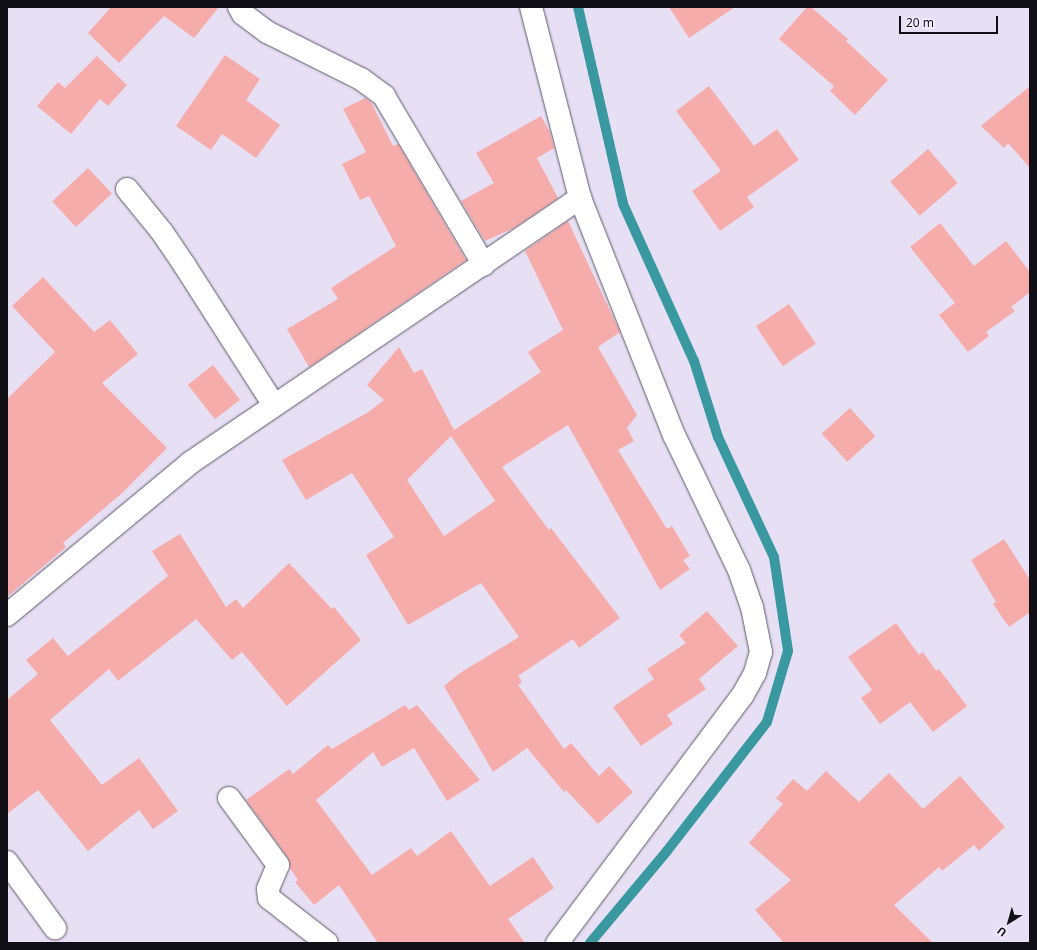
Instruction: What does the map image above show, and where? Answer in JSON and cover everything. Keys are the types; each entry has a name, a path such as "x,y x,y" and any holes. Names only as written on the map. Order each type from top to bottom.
{"street":[{"path":"239,7 243,14 267,32 313,58 361,79 384,96 484,265"},
{"path":"531,7 580,198 674,435 740,570 752,607 761,652 755,673 742,696 557,943"},
{"path":"127,189 181,260 274,405"},
{"path":"7,614 190,463 484,265 580,198"},
{"path":"229,798 278,865 268,889 269,898 327,943"},
{"path":"7,862 55,928"}],"building":[{"path":"111,7 219,7 194,38 164,16 119,63 88,33"},
{"path":"669,7 735,7 689,38"},
{"path":"807,7 811,7 848,39 846,41 888,80 855,115 830,91 834,86 779,39"},
{"path":"225,55 260,79 246,100 280,125 256,158 222,134 211,150 176,126"},
{"path":"97,56 127,85 108,106 100,99 71,134 37,106 58,82 65,88"},
{"path":"709,86 754,146 777,129 799,160 747,197 754,207 720,231 692,191 721,171 676,111"},
{"path":"1030,86 1030,168 1008,143 1004,148 981,126"},
{"path":"365,98 371,102 393,146 398,144 466,260 309,367 287,329 338,299 331,288 396,246 369,196 360,200 342,164 366,152 343,109"},
{"path":"541,116 550,132 554,148 537,158 558,198 514,228 485,241 461,201 494,183 476,153"},
{"path":"928,149 958,183 920,216 890,182"},
{"path":"88,168 112,194 76,227 52,201"},
{"path":"568,221 620,332 598,347 637,415 627,428 634,441 618,450 667,529 672,526 690,556 683,560 690,569 660,590 568,425 502,467 549,530 551,528 620,618 579,648 573,639 518,676 522,682 518,685 564,749 571,743 599,776 609,766 633,792 598,824 566,790 564,792 527,748 493,772 444,686 460,673 519,637 481,583 408,625 366,555 394,537 352,473 306,500 282,460 367,413 384,400 367,385 399,347 414,373 422,369 454,430 541,372 528,352 563,330 525,251","holes":["451,436 495,501 444,536 407,480"]},
{"path":"940,223 974,266 1006,241 1030,272 1030,292 1011,307 1015,311 986,332 989,336 968,352 939,315 955,303 910,247"},
{"path":"43,277 94,332 110,320 138,354 102,383 167,448 121,494 63,543 66,547 7,597 7,399 55,352 12,306"},
{"path":"789,304 816,344 783,366 756,326"},
{"path":"213,365 240,400 215,419 188,385"},
{"path":"850,408 875,436 847,462 822,433"},
{"path":"180,534 226,607 236,599 243,608 289,563 332,609 334,607 361,640 287,706 242,652 232,660 196,619 118,681 109,669 50,720 102,785 139,758 178,811 153,829 139,810 88,851 38,790 7,814 7,700 38,674 26,660 53,638 68,656 168,576 152,551"},
{"path":"1004,539 1030,580 1030,612 1009,627 993,604 996,602 971,560"},
{"path":"707,611 738,646 699,679 706,689 667,715 673,724 641,746 613,707 654,679 647,669 686,643 679,635"},
{"path":"896,623 919,655 923,652 936,671 939,669 967,706 933,732 910,702 880,724 861,698 872,690 848,657"},
{"path":"405,705 409,710 417,705 480,780 447,801 414,748 382,767 373,752 316,800 372,875 411,848 417,856 451,831 490,886 533,857 554,888 508,919 525,943 378,943 339,885 314,905 295,882 298,880 290,868 288,858 246,800 289,769 293,774 328,745 332,749"},
{"path":"826,771 859,802 889,773 923,809 960,776 1005,827 979,851 974,845 942,871 939,867 894,905 933,943 784,943 755,910 791,880 749,843 783,804 776,798 793,779 807,791"}],"waterway":[{"path":"578,7 623,204 694,361 718,437 774,557 788,651 767,722 667,851 590,943"}]}
